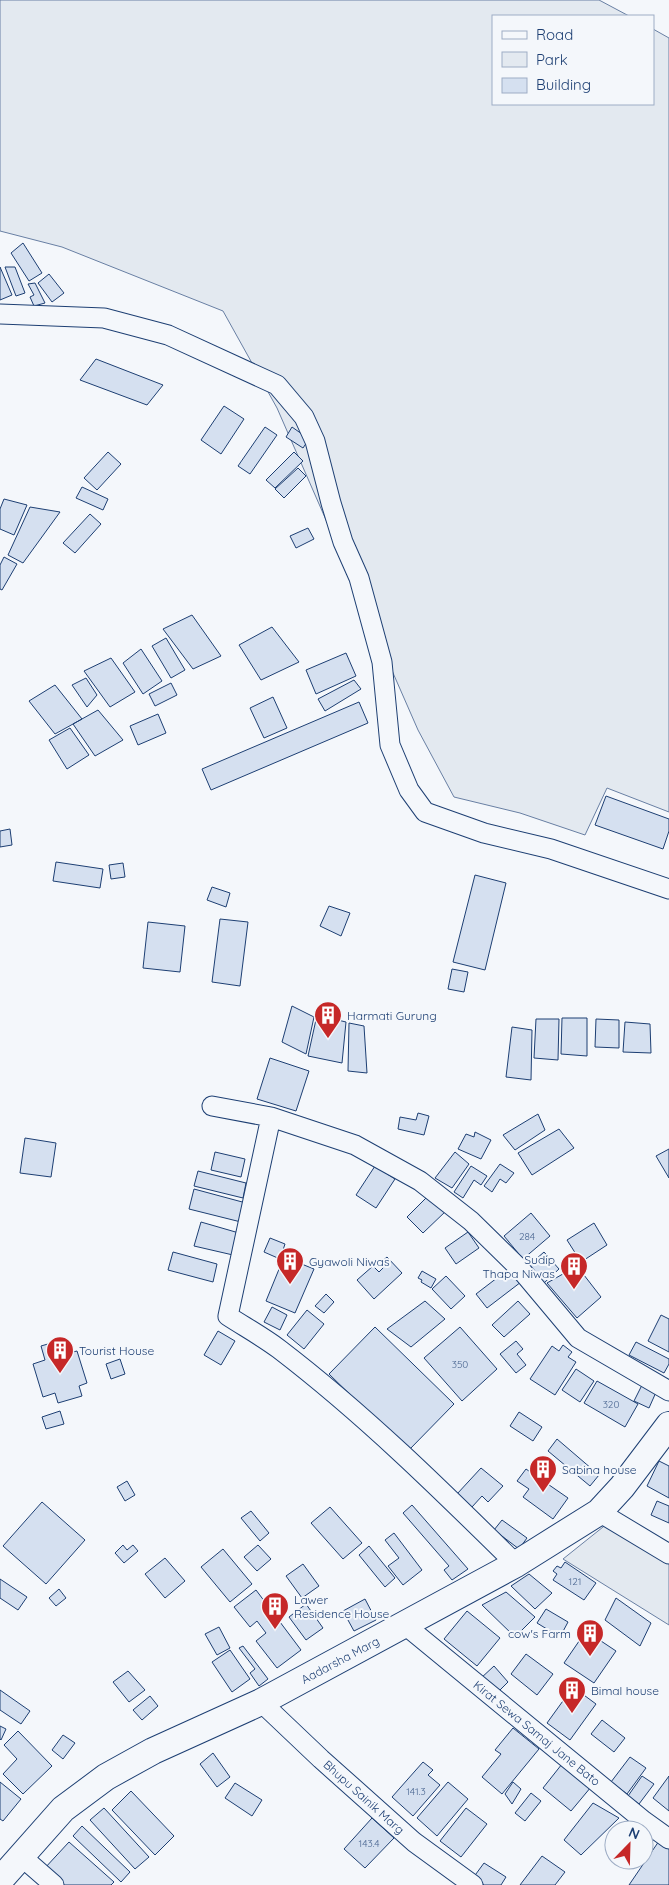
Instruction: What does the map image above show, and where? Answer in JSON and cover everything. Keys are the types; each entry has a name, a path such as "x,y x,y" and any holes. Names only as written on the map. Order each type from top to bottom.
{"main road":[{"name":"Aadarsha Marg","path":"0,1880 63,1809 106,1776 154,1751 261,1702 405,1625 516,1564 599,1512 622,1487 669,1425"}],"street":[{"path":"0,314 104,318 168,335 277,385 304,418 315,441 330,503 343,542 359,578 382,662 390,746 409,790 425,812 484,833 551,849 669,889"},
{"path":"212,1106 271,1117 355,1145 420,1181 471,1221 521,1270 578,1338 669,1391"},
{"path":"271,1117 228,1316 278,1348 355,1411 516,1564"},
{"path":"599,1512 669,1554"},
{"name":"Kirat Sewa Samaj Jane Bato","path":"405,1625 644,1821 669,1839"},
{"name":"Bhupu Sainik Marg","path":"261,1702 321,1759 414,1842 473,1885"},
{"path":"22,1857 54,1885"}],"green space":[{"path":"0,0 599,0 627,15 492,15 492,105 654,105 654,30 669,38 669,812 607,788 585,835 520,813 454,797 418,730 277,408 223,311 62,247 0,231"},
{"path":"608,1523 669,1557 669,1625 563,1559"}],"building":[{"path":"23,243 42,273 29,281 11,253"},
{"path":"0,267 12,295 0,300"},
{"path":"5,267 15,267 25,293 16,296"},
{"path":"49,274 64,293 52,302 38,283"},
{"path":"35,283 45,303 34,306 30,297 34,295 28,284"},
{"path":"96,359 163,385 147,405 80,380"},
{"path":"224,406 244,419 221,454 201,440"},
{"path":"265,427 277,435 250,474 238,466"},
{"path":"292,427 309,439 303,448 286,437"},
{"path":"108,452 121,464 97,490 84,478"},
{"path":"294,452 303,461 275,488 266,480"},
{"path":"298,468 306,476 284,498 275,489"},
{"path":"82,487 108,499 103,510 76,498"},
{"path":"4,499 27,505 14,535 0,529 0,509"},
{"path":"30,507 60,512 23,563 8,555"},
{"path":"90,514 101,524 75,553 63,543"},
{"path":"308,528 314,539 296,548 290,536"},
{"path":"4,557 17,564 2,590 0,589 0,565"},
{"path":"192,615 221,656 193,669 163,629"},
{"path":"272,627 299,662 261,680 239,645"},
{"path":"166,638 185,670 171,678 152,646"},
{"path":"141,649 162,681 143,694 123,663"},
{"path":"346,653 356,676 316,694 306,670"},
{"path":"111,658 135,692 110,707 84,671"},
{"path":"86,678 97,695 87,707 72,685"},
{"path":"354,680 361,689 325,711 318,699"},
{"path":"171,683 177,695 155,706 149,694"},
{"path":"55,685 82,719 55,734 29,701"},
{"path":"273,697 287,728 264,738 250,708"},
{"path":"359,702 368,723 211,790 202,769"},
{"path":"98,710 123,740 95,756 73,724"},
{"path":"158,714 166,733 138,745 130,726"},
{"path":"70,728 89,755 67,769 49,740"},
{"path":"606,796 669,819 669,831 663,849 595,825"},
{"path":"10,829 12,845 0,847 0,831"},
{"path":"56,862 103,869 100,888 53,881"},
{"path":"123,863 125,877 111,879 109,865"},
{"path":"475,875 506,883 485,970 453,962"},
{"path":"212,887 230,893 226,907 207,900"},
{"path":"329,906 350,913 341,936 320,926"},
{"path":"220,919 248,922 240,986 212,982"},
{"path":"148,922 185,926 180,972 143,968"},
{"path":"452,969 468,972 464,992 448,989"},
{"path":"292,1006 314,1017 306,1054 282,1042"},
{"name":"Harmati Gurung","path":"317,1015 346,1022 342,1063 308,1056"},
{"path":"562,1018 587,1018 587,1056 561,1054"},
{"path":"536,1019 559,1019 558,1060 534,1058"},
{"path":"596,1019 619,1020 619,1048 595,1047"},
{"path":"625,1022 650,1024 651,1053 623,1052"},
{"path":"349,1023 364,1026 367,1073 348,1071"},
{"path":"512,1027 532,1030 531,1080 506,1077"},
{"path":"270,1058 309,1071 296,1111 257,1099"},
{"path":"418,1113 429,1116 424,1135 398,1129 400,1117 416,1120"},
{"path":"538,1114 545,1130 515,1150 503,1135"},
{"path":"559,1129 574,1148 532,1175 518,1153"},
{"path":"475,1132 491,1140 481,1159 458,1149 466,1134 474,1137"},
{"path":"25,1138 56,1143 51,1177 20,1173"},
{"path":"669,1149 669,1178 656,1156"},
{"path":"215,1152 245,1159 241,1177 211,1170"},
{"path":"455,1152 469,1164 452,1188 435,1178"},
{"path":"500,1164 514,1173 506,1183 500,1179 492,1192 484,1186"},
{"path":"375,1166 395,1179 376,1208 356,1195"},
{"path":"471,1166 487,1176 481,1185 474,1180 463,1198 454,1192"},
{"path":"198,1171 246,1183 243,1198 194,1186"},
{"path":"194,1189 246,1203 241,1222 189,1209"},
{"path":"430,1194 447,1210 423,1233 407,1217"},
{"path":"531,1213 550,1236 523,1259 504,1236"},
{"path":"201,1222 239,1233 233,1255 194,1246"},
{"path":"594,1223 607,1245 581,1262 567,1240"},
{"path":"468,1232 479,1248 456,1264 445,1248"},
{"path":"270,1238 285,1244 280,1259 264,1252"},
{"path":"173,1252 217,1264 213,1282 168,1270"},
{"path":"544,1252 559,1269 544,1283 528,1266"},
{"name":"Gyawoli Niwas","path":"284,1257 314,1269 295,1313 266,1301"},
{"path":"387,1257 402,1273 374,1299 357,1280 373,1266 379,1272 385,1266 381,1262"},
{"name":"Sudip Thapa Niwas","path":"577,1266 601,1297 577,1318 547,1283"},
{"path":"510,1268 521,1282 487,1308 476,1294"},
{"path":"422,1271 436,1279 431,1288 418,1278"},
{"path":"446,1276 465,1296 451,1309 432,1289"},
{"path":"326,1294 334,1302 324,1313 315,1306"},
{"path":"425,1301 445,1319 411,1347 387,1329"},
{"path":"518,1301 530,1314 504,1337 492,1325"},
{"path":"272,1307 287,1315 280,1330 264,1322"},
{"path":"307,1310 324,1324 304,1349 287,1335"},
{"path":"661,1315 669,1319 669,1352 648,1341"},
{"path":"375,1327 454,1404 408,1451 329,1374"},
{"path":"460,1327 497,1369 462,1401 424,1358"},
{"path":"218,1331 235,1341 221,1365 204,1355"},
{"name":"Tourist House","path":"65,1339 69,1353 77,1351 87,1383 79,1386 82,1396 58,1403 55,1393 43,1397 33,1364 45,1360 41,1346"},
{"path":"516,1341 523,1349 517,1354 526,1365 516,1373 500,1354"},
{"path":"636,1342 669,1359 669,1364 664,1373 629,1355"},
{"path":"563,1345 572,1352 568,1357 576,1362 555,1395 530,1379 552,1346 559,1351"},
{"path":"120,1359 125,1374 111,1379 106,1364"},
{"path":"576,1369 594,1381 580,1402 562,1390"},
{"path":"597,1381 638,1404 625,1427 584,1403"},
{"path":"643,1383 657,1390 649,1408 634,1401"},
{"path":"60,1411 64,1424 46,1429 42,1417"},
{"path":"519,1412 542,1427 533,1441 510,1426"},
{"path":"557,1439 599,1475 590,1486 548,1451"},
{"path":"659,1461 669,1466 669,1498 647,1486"},
{"path":"481,1468 503,1486 488,1502 482,1496 472,1507 457,1494"},
{"name":"Sabina house","path":"526,1469 568,1498 553,1519 523,1497 529,1489 517,1481"},
{"path":"127,1481 135,1495 125,1501 117,1487"},
{"path":"657,1501 669,1506 669,1523 651,1515"},
{"path":"42,1502 85,1540 46,1584 3,1546"},
{"path":"412,1505 468,1569 452,1580 444,1570 449,1566 403,1513"},
{"path":"330,1507 362,1543 343,1559 311,1523"},
{"path":"251,1511 269,1533 260,1541 241,1518"},
{"path":"502,1520 527,1538 519,1549 494,1530"},
{"path":"394,1533 422,1570 403,1585 388,1566 399,1558 385,1540"},
{"path":"123,1545 127,1550 133,1545 138,1551 124,1563 115,1553"},
{"path":"258,1545 271,1559 257,1571 244,1557"},
{"path":"369,1546 395,1578 385,1587 359,1555"},
{"path":"223,1549 252,1584 230,1602 201,1567"},
{"path":"165,1558 185,1581 165,1598 145,1574"},
{"path":"565,1562 596,1583 584,1600 553,1580 557,1574 553,1571 557,1566 561,1568"},
{"path":"303,1564 319,1586 302,1598 286,1576"},
{"path":"529,1574 552,1593 535,1609 511,1586"},
{"path":"0,1579 27,1597 18,1610 0,1598"},
{"path":"59,1589 66,1598 56,1606 49,1598"},
{"name":"Lawer Residence House","path":"256,1590 301,1650 277,1668 256,1641 266,1633 257,1621 250,1627 234,1607"},
{"path":"506,1592 535,1617 515,1637 482,1605"},
{"path":"616,1598 651,1623 640,1646 605,1620"},
{"path":"365,1599 376,1620 354,1631 343,1611"},
{"path":"306,1604 323,1628 306,1640 289,1617"},
{"path":"546,1609 568,1622 560,1637 537,1623"},
{"path":"467,1611 500,1638 477,1666 444,1639"},
{"path":"219,1627 230,1648 217,1655 205,1634"},
{"name":"cow's Farm","path":"586,1631 616,1651 594,1683 564,1663"},
{"path":"243,1646 268,1679 259,1686 250,1673 255,1669 239,1648"},
{"path":"230,1650 250,1679 232,1692 212,1662"},
{"path":"526,1654 553,1674 537,1695 511,1674"},
{"path":"494,1666 508,1682 495,1695 480,1679"},
{"path":"128,1671 145,1690 129,1702 113,1682"},
{"name":"Bimal house","path":"573,1687 596,1704 570,1740 547,1723"},
{"path":"0,1690 30,1711 21,1724 0,1710"},
{"path":"150,1696 158,1706 142,1720 133,1710"},
{"path":"602,1720 625,1738 614,1752 591,1734"},
{"path":"0,1726 6,1729 1,1740 0,1739"},
{"path":"513,1728 539,1749 502,1794 482,1777 501,1754 495,1750"},
{"path":"18,1731 52,1766 23,1794 3,1774 17,1759 4,1745"},
{"path":"63,1735 75,1743 63,1759 52,1750"},
{"path":"213,1753 230,1777 217,1787 200,1764"},
{"path":"630,1757 646,1768 627,1794 611,1782"},
{"path":"423,1762 433,1770 428,1775 440,1785 413,1816 392,1797"},
{"path":"562,1764 591,1787 571,1811 543,1788"},
{"path":"642,1776 654,1784 639,1804 628,1796"},
{"path":"669,1776 669,1811 653,1798"},
{"path":"0,1782 21,1799 3,1821 0,1819"},
{"path":"448,1782 468,1799 437,1836 417,1818"},
{"path":"513,1782 521,1789 512,1804 505,1794"},
{"path":"235,1783 262,1800 252,1816 225,1798"},
{"path":"131,1791 174,1836 155,1855 112,1810"},
{"path":"531,1793 541,1801 525,1821 515,1813"},
{"path":"593,1803 619,1818 617,1820 604,1820 604,1833 581,1855 564,1840"},
{"path":"104,1808 149,1857 135,1869 90,1820"},
{"path":"466,1808 487,1824 461,1857 440,1841"},
{"path":"372,1818 394,1838 365,1868 344,1849"},
{"path":"82,1826 130,1872 121,1882 73,1836"},
{"path":"659,1841 669,1848 669,1885 629,1885 639,1870 654,1870 654,1848"},
{"path":"69,1842 114,1882 111,1885 62,1885 44,1869"},
{"path":"542,1856 565,1872 555,1885 520,1885"},
{"path":"484,1863 506,1877 501,1885 484,1885 473,1878"}],"place":[{"name":"Harmati Gurung","path":"328,1039"},
{"name":"Gyawoli Niwas","path":"290,1285"},
{"name":"Sudip Thapa Niwas","path":"574,1290"},
{"name":"Tourist House","path":"60,1374"},
{"name":"Sabina house","path":"543,1493"},
{"name":"Lawer Residence House","path":"275,1630"},
{"name":"cow's Farm","path":"590,1657"},
{"name":"Bimal house","path":"572,1714"}]}
